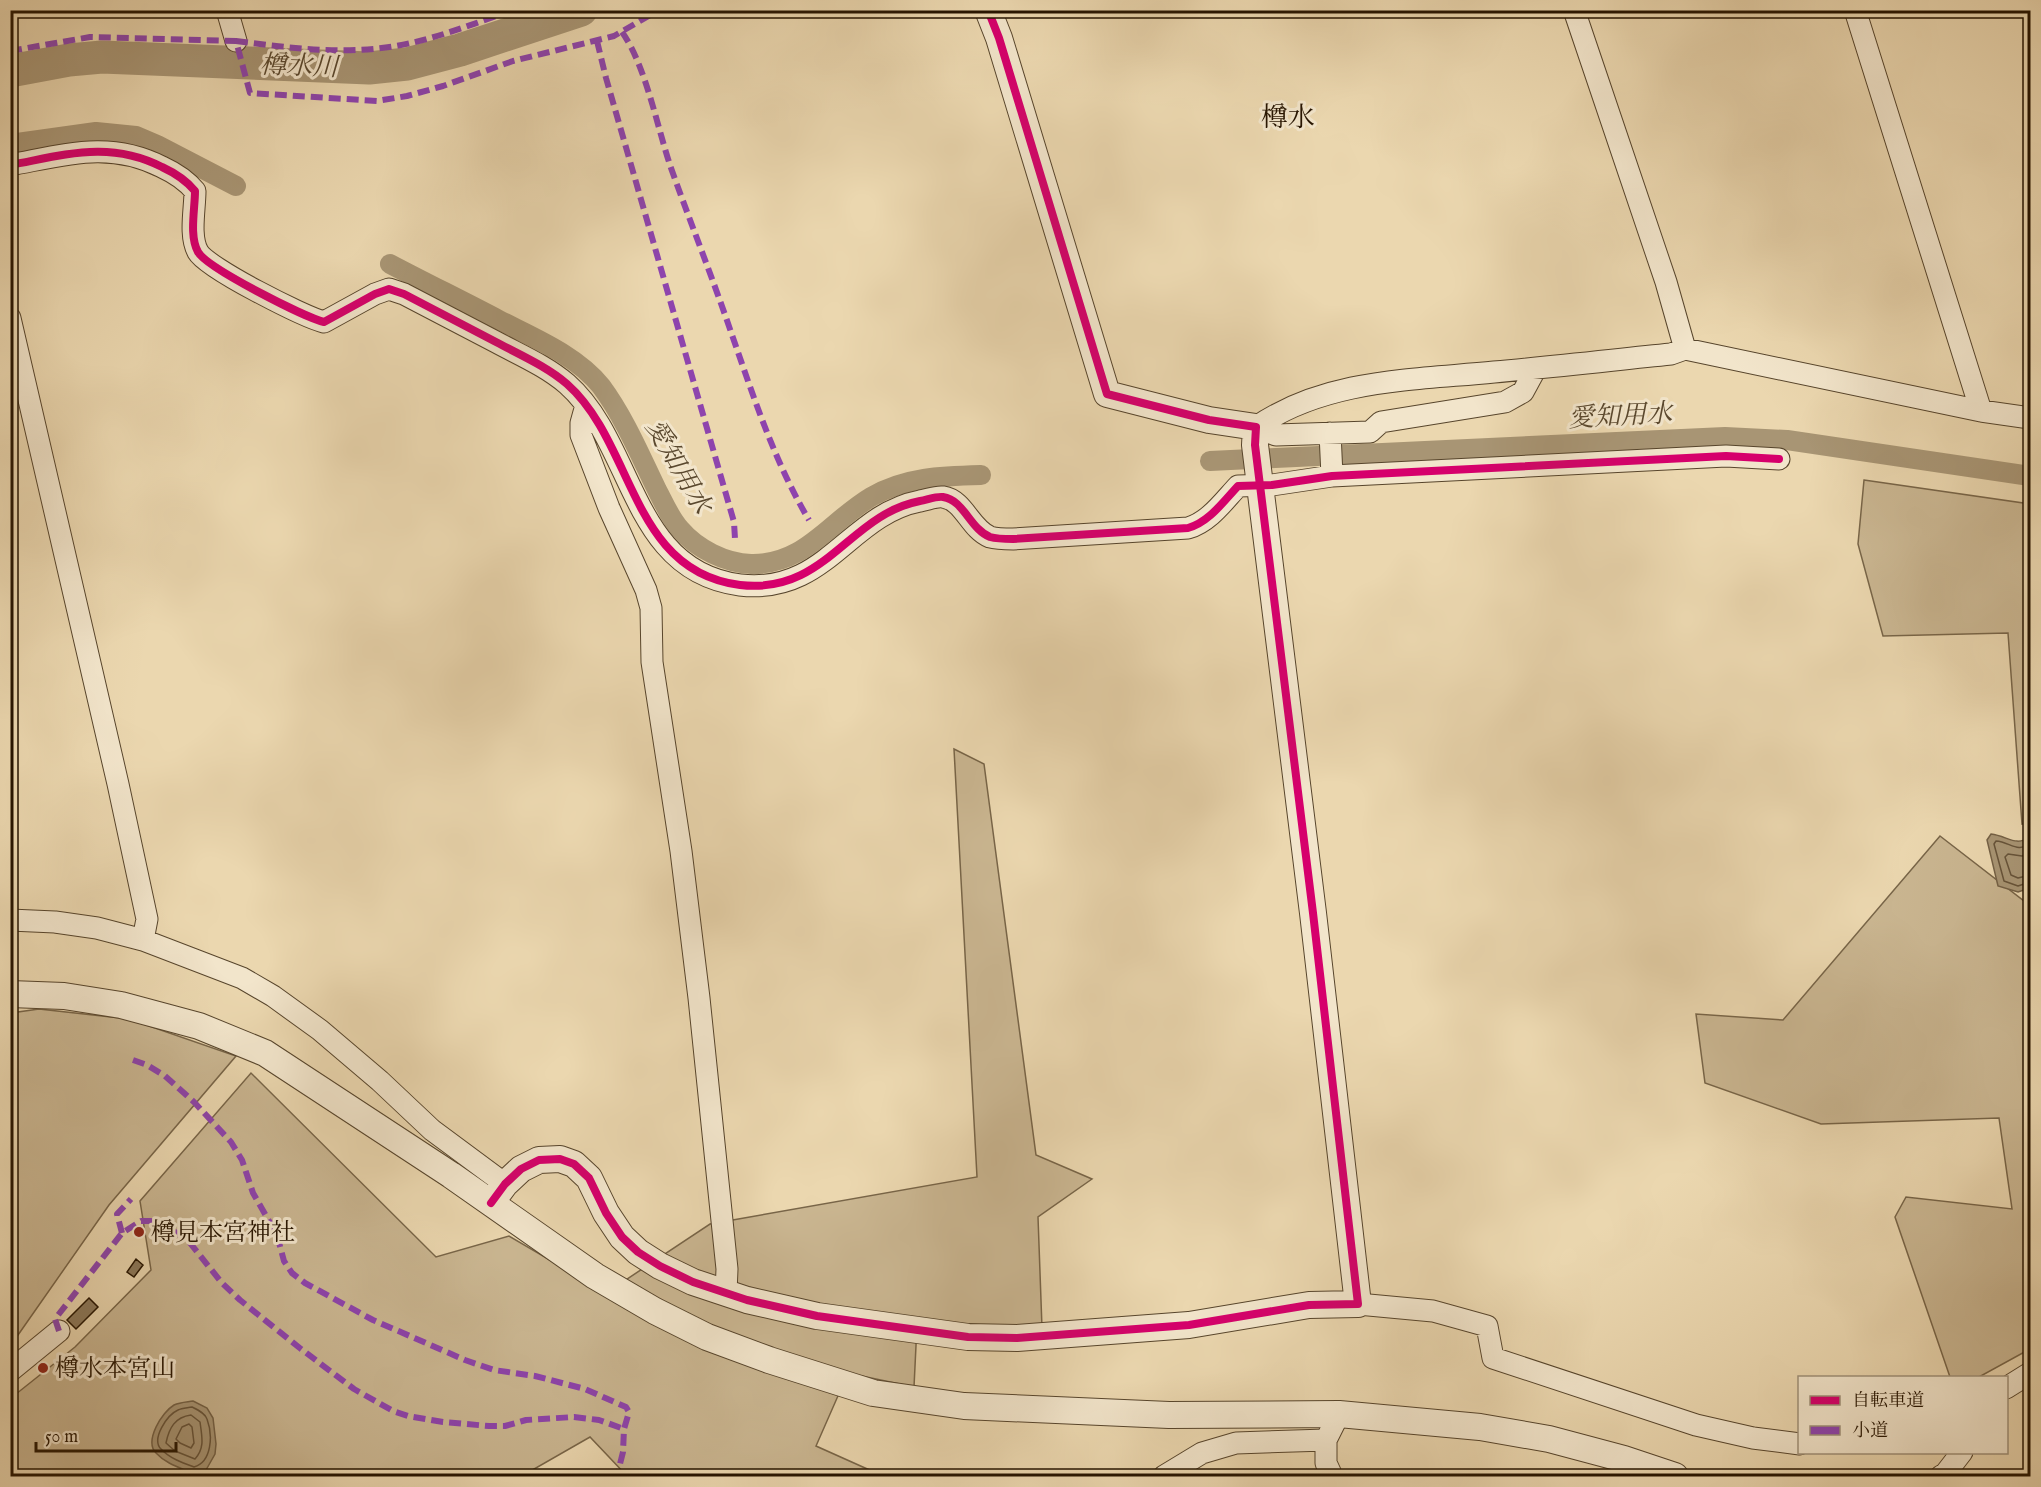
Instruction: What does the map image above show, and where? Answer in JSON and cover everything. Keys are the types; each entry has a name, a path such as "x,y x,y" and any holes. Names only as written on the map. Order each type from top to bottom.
{"street":[{"path":"227,10 236,41"},
{"path":"988,10 999,38 1107,394 1209,420 1256,436 1370,432 1381,422 1505,402 1523,392 1536,368"},
{"path":"1574,10 1666,282 1685,349"},
{"path":"1855,10 1981,411"},
{"path":"10,165 109,150 146,159 174,173 189,183 195,191 194,232 196,250 202,257 300,313 324,322 375,294 389,289 404,294 555,374 568,384 586,405 651,527 666,548 684,563 704,574 725,582 742,585 766,585 787,581 808,572 887,512 912,503 942,497 955,501 977,529 991,537 1013,539 1188,528 1199,525 1208,518 1238,486 1260,483 1332,476 1726,456 1779,459"},
{"path":"10,318 147,919 143,940"},
{"path":"1358,1304 1256,436 1273,416 1304,402 1362,385 1671,354 1685,349 1981,411 2031,418"},
{"path":"586,405 581,423 581,435 609,508 646,590 651,608 652,662 681,851 699,998 727,1269 726,1293"},
{"path":"1330,433 1332,476"},
{"path":"10,920 55,922 97,928 143,940 242,978 273,996 320,1030 380,1081 498,1194 595,1276 706,1337 769,1360 873,1393 964,1406 1169,1415 1340,1414 1480,1427 1549,1439 1624,1459 1675,1476"},
{"path":"10,994 64,996 122,1005 200,1026 265,1053 498,1194"},
{"path":"498,1194 521,1169 539,1160 560,1159 574,1164 589,1178 606,1213 622,1237 638,1252 693,1282 747,1300 817,1316 968,1337 1017,1338 1189,1325 1309,1305 1358,1304 1433,1311 1487,1326 1493,1358 1696,1425 1753,1438 1798,1444"},
{"path":"10,1371 58,1331"},
{"path":"1332,1476 1326,1463 1326,1440 1340,1414"},
{"path":"1164,1476 1202,1453 1236,1443 1326,1440"},
{"path":"1941,1476 1960,1454"}],"shaded area":[{"path":"1864,480 2030,504 2030,822 2022,824 2008,633 1883,636 1858,544"},
{"path":"954,749 984,764 1036,1155 1092,1179 1038,1217 1042,1328 917,1325 914,1387 848,1373 816,1446 883,1476 627,1476 590,1437 522,1476 11,1476 11,1398 75,1347 151,1270 140,1201 251,1073 436,1257 509,1236 606,1293 710,1224 977,1177"},
{"path":"1940,836 2028,904 2030,903 2030,1349 1981,1376 1950,1376 1895,1217 1906,1197 2012,1209 1999,1118 1821,1124 1705,1083 1696,1014 1783,1020"},
{"path":"39,1009 129,1019 236,1056 109,1205 11,1345 11,1013"}],"water":[{"path":"1991,834 2016,841 2030,837 2030,888 2018,892 1998,886 1987,840"},
{"path":"193,1401 207,1408 213,1418 216,1444 215,1454 206,1470 194,1474 160,1457 153,1448 152,1441 156,1427 169,1409 179,1403"}],"building":[{"path":"136,1259 143,1265 134,1277 127,1272"},
{"path":"89,1298 98,1307 76,1329 67,1320"}],"waterway":[{"name":"樽水川","path":"10,71 69,60 102,57 369,68 407,64 460,50 581,10"},
{"name":"愛知用水","path":"10,144 96,132 136,136 236,186"},
{"name":"愛知用水","path":"390,264 554,348 591,375 617,410 676,525 703,549 722,558 751,564 787,557 802,550 856,507 884,490 924,479 981,475"},
{"name":"愛知用水","path":"1210,461 1725,437 1787,440 2030,476"}],"marked path":[{"path":"236,41 316,50 376,49 426,39 514,10"},
{"path":"10,51 90,37 236,41 250,93 377,101 407,96 513,61 614,36 663,10"},
{"path":"622,32 638,62 671,168 766,430 809,520"},
{"path":"597,41 734,522 735,539"},
{"path":"133,1060 165,1076 194,1102 231,1142 242,1160 253,1193 277,1235 284,1261 292,1273 305,1283 373,1320 465,1360 494,1370 535,1376 585,1389 626,1407 629,1412 617,1476"},
{"path":"122,1233 117,1214 131,1199"},
{"path":"59,1331 55,1319 122,1233 141,1221 151,1221 177,1233 190,1243 222,1283 301,1349 354,1389 393,1411 443,1422 489,1426 505,1426 526,1420 574,1417 599,1420 624,1429"}],"cycle path":[{"path":"491,1203 505,1184 521,1169 539,1160 560,1159 574,1164 589,1178 606,1213 622,1237 638,1252 693,1282 747,1300 817,1316 968,1337 1017,1338 1189,1325 1309,1305 1358,1304 1313,913 1255,445 1256,427 1209,420 1107,394 999,38 988,10"},
{"path":"10,165 87,152 124,154 143,159 176,174 195,191 193,230 198,252 219,269 257,291 324,322 375,294 389,289 404,294 542,366 567,384 589,409 655,531 676,556 704,575 740,585 769,585 794,578 816,567 874,521 895,509 937,497 950,499 956,503 977,528 990,537 1013,539 1188,528 1209,516 1238,486 1272,485 1332,476 1726,456 1779,459"}],"place":[{"name":"樽見本宮神社","path":"139,1232"},
{"name":"樽水本宮山","path":"43,1368"}],"district":[{"name":"樽水","path":"1288,117"}]}
